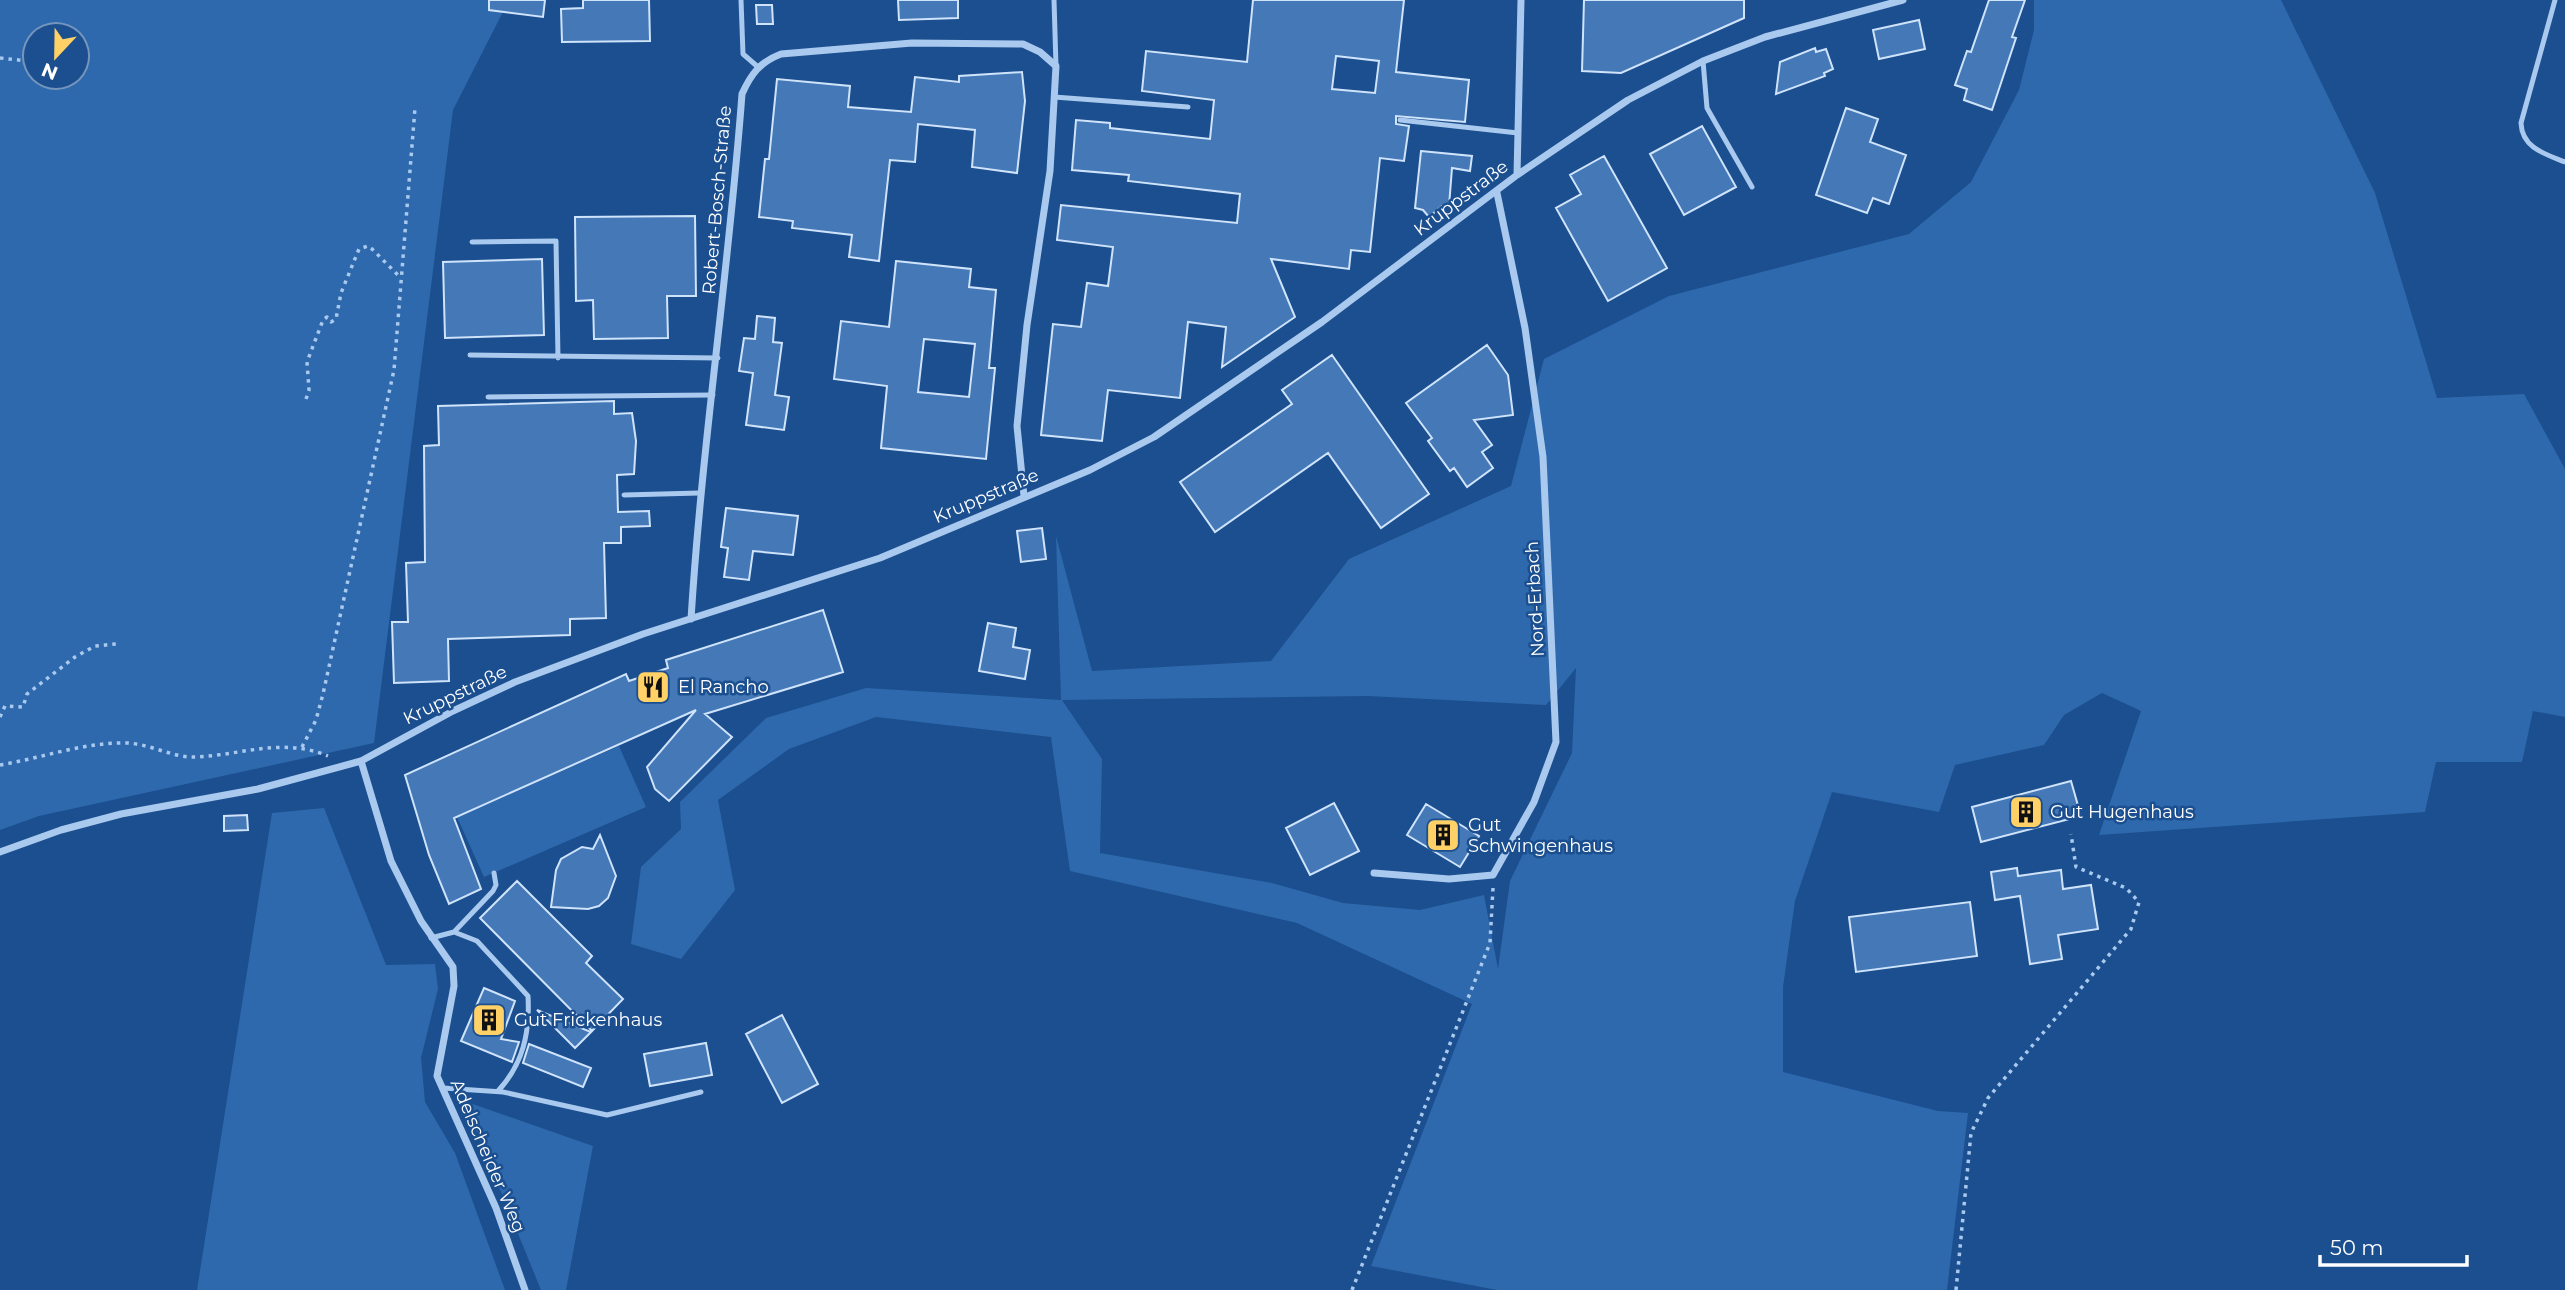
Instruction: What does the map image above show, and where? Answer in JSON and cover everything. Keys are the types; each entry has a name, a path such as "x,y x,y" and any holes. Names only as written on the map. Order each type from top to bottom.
{"street":[{"path":"1517,175 1521,0"},
{"name":"Kruppstraße","path":"0,852 61,830 121,814 258,789 361,761 453,711 515,682 643,634 880,558 1090,470 1154,437 1322,322 1497,193 1517,175 1628,100 1703,61 1765,37 1903,0"},
{"path":"758,68 768,59 781,54 912,43 1023,44 1040,52 1056,66 1050,171 1027,325 1017,426 1024,496"},
{"name":"Robert-Bosch-Straße","path":"691,619 699,494 718,358 742,94 751,75 758,68"},
{"name":"Nord-Erbach","path":"1493,874 1534,802 1556,742 1543,457 1525,328 1497,193"},
{"name":"Adelscheider Weg","path":"361,761 391,861 432,938 453,967 454,986 437,1076 496,1208 525,1290"},
{"path":"1374,873 1449,879 1493,874"}],"lane":[{"path":"741,0 743,54 758,68"},
{"path":"1054,0 1056,66"},
{"path":"2555,0 2521,123 2522,135 2530,146 2565,162"},
{"path":"1703,61 1707,108 1752,187"},
{"path":"1054,97 1188,107"},
{"path":"1400,120 1518,133"},
{"path":"472,242 556,241 558,358"},
{"path":"470,355 718,358"},
{"path":"488,397 713,395"},
{"path":"624,495 699,494"},
{"path":"432,938 454,932 493,891 496,885 494,873"},
{"path":"454,932 477,941 528,996 525,1046 511,1077 498,1091"},
{"path":"443,1088 498,1091 607,1115 701,1092"}],"path":[{"path":"0,58 21,60"},
{"path":"302,747 316,720 323,694 394,370 415,108"},
{"path":"306,400 309,390 307,362 323,320 327,317 331,322 336,319 341,293 359,249 368,246 372,248 400,277"},
{"path":"0,717 5,706 23,707 27,694 75,657 95,646 116,644"},
{"path":"0,765 50,753 127,743 188,758 223,756 281,745 302,747 326,755 341,766"},
{"path":"1956,1290 1971,1133 1988,1098 2132,929 2138,902 2126,888 2076,867 2071,834"},
{"path":"1352,1290 1490,943 1493,874"}],"shaded area":[{"path":"0,0 509,0 453,110 374,743 39,816 0,830"},
{"path":"2034,0 2281,0 2375,193 2437,398 2524,394 2565,469 2565,717 2533,711 2522,762 2436,762 2425,812 2099,835 2141,711 2102,693 2064,715 2044,745 1955,765 1939,812 1832,792 1795,901 1783,987 1783,1072 1938,1111 1968,1113 1947,1290 1497,1290 1371,1266 1472,1004 1297,923 1070,871 1051,737 876,717 789,749 718,800 735,890 681,959 631,944 641,867 681,829 680,802 766,718 866,688 1061,700 1056,536 1092,671 1271,661 1349,559 1511,486 1544,359 1669,296 1909,234 1971,182 2019,90 2034,30","holes":["1576,668 1572,753 1510,881 1498,969 1484,895 1420,910 1343,903 1272,883 1100,853 1102,759 1062,700 1368,696 1546,705"]},
{"path":"619,746 646,807 484,877 457,817"},
{"path":"324,808 386,965 435,964 438,989 421,1058 425,1102 455,1153 505,1290 197,1290 272,813"},
{"path":"464,1101 593,1146 566,1290 541,1290"}],"building":[{"path":"489,0 545,0 543,17 489,10"},
{"path":"583,0 649,0 650,41 562,42 561,9 583,8"},
{"path":"898,0 958,0 958,18 899,20"},
{"path":"1253,0 1404,0 1396,72 1469,80 1465,122 1396,116 1396,124 1409,126 1404,161 1380,158 1370,252 1351,250 1349,269 1271,259 1295,317 1222,367 1226,327 1188,322 1180,398 1108,390 1102,441 1041,435 1053,324 1081,327 1087,283 1108,286 1113,247 1057,240 1061,205 1237,223 1240,194 1128,181 1129,175 1072,170 1076,120 1110,123 1110,128 1210,139 1214,100 1142,91 1146,51 1247,62","holes":["1336,56 1379,61 1375,93 1332,89"]},
{"path":"1584,0 1744,0 1744,18 1621,73 1582,71"},
{"path":"1989,0 2025,0 2012,37 2016,38 1992,110 1964,100 1967,89 1955,85 1967,51 1971,52"},
{"path":"756,5 772,5 773,24 757,24"},
{"path":"1919,20 1925,49 1879,59 1873,30"},
{"path":"1815,48 1816,52 1826,49 1833,69 1824,73 1825,76 1776,94 1780,62"},
{"path":"1022,72 1025,101 1017,173 972,167 975,130 918,124 915,162 890,160 879,261 849,257 852,235 792,228 793,221 759,217 765,159 769,159 777,79 850,86 848,107 911,112 915,77 959,82 959,76"},
{"path":"1846,108 1878,119 1870,142 1906,155 1889,204 1873,198 1867,213 1816,195"},
{"path":"1702,126 1736,187 1684,215 1650,154"},
{"path":"1421,151 1472,156 1470,171 1452,168 1449,206 1442,206 1429,217 1423,210 1415,208"},
{"path":"1604,156 1667,268 1608,301 1556,208 1581,194 1570,175"},
{"path":"695,216 696,296 667,296 668,338 594,339 593,300 576,301 575,217"},
{"path":"542,259 544,335 445,338 443,262"},
{"path":"896,261 971,269 969,287 996,290 989,368 995,368 986,459 881,448 887,386 834,379 841,321 889,327","holes":["924,339 975,344 969,397 918,392"]},
{"path":"757,316 775,318 773,342 782,343 775,395 789,397 784,430 746,425 753,373 739,371 744,338 755,339"},
{"path":"1487,345 1508,375 1513,415 1474,420 1492,445 1482,452 1493,468 1467,487 1454,468 1450,471 1428,441 1432,438 1406,403"},
{"path":"1332,355 1429,494 1381,528 1328,453 1215,532 1180,482 1292,404 1282,390"},
{"path":"614,401 614,414 632,413 636,441 634,474 617,475 618,512 649,511 650,526 621,527 621,543 604,543 606,618 570,619 570,635 448,639 449,681 394,683 392,622 408,622 406,563 425,562 424,446 439,445 438,406"},
{"path":"726,508 798,516 793,555 753,551 749,580 724,577 728,548 721,547"},
{"path":"1042,528 1046,559 1021,562 1017,531"},
{"path":"823,610 843,672 705,714 732,737 669,801 655,789 647,767 696,710 454,818 481,889 449,904 429,855 405,775 626,674 629,681 668,668 666,660"},
{"path":"988,623 1016,628 1013,647 1030,650 1025,679 979,671"},
{"name":"Gut Hugenhaus","path":"2071,781 2081,816 1981,842 1972,807"},
{"path":"1334,803 1359,851 1310,875 1286,828"},
{"name":"Gut Schwingenhaus","path":"1426,804 1479,836 1460,867 1407,835"},
{"path":"247,815 248,830 224,831 224,816"},
{"path":"600,835 616,876 608,898 599,906 588,909 551,907 556,870 561,859 582,847 593,849"},
{"path":"2017,868 2018,876 2061,870 2063,889 2091,885 2098,929 2058,935 2062,959 2030,964 2020,896 1995,900 1991,872"},
{"path":"517,881 592,956 586,963 623,999 592,1031 480,918"},
{"path":"1970,902 1977,956 1856,972 1849,917"},
{"name":"Gut Frickenhaus","path":"484,988 515,1001 501,1039 519,1042 512,1062 461,1041"},
{"path":"537,1010 591,1032 575,1048"},
{"path":"782,1015 818,1084 782,1103 746,1034"},
{"path":"706,1043 712,1075 650,1086 644,1054"},
{"path":"529,1044 591,1068 583,1087 523,1063"}],"place":[{"name":"El Rancho","path":"653,687"},
{"name":"Gut Hugenhaus","path":"2026,812"},
{"name":"Gut Schwingenhaus","path":"1443,835"},
{"name":"Gut Frickenhaus","path":"489,1020"}]}
